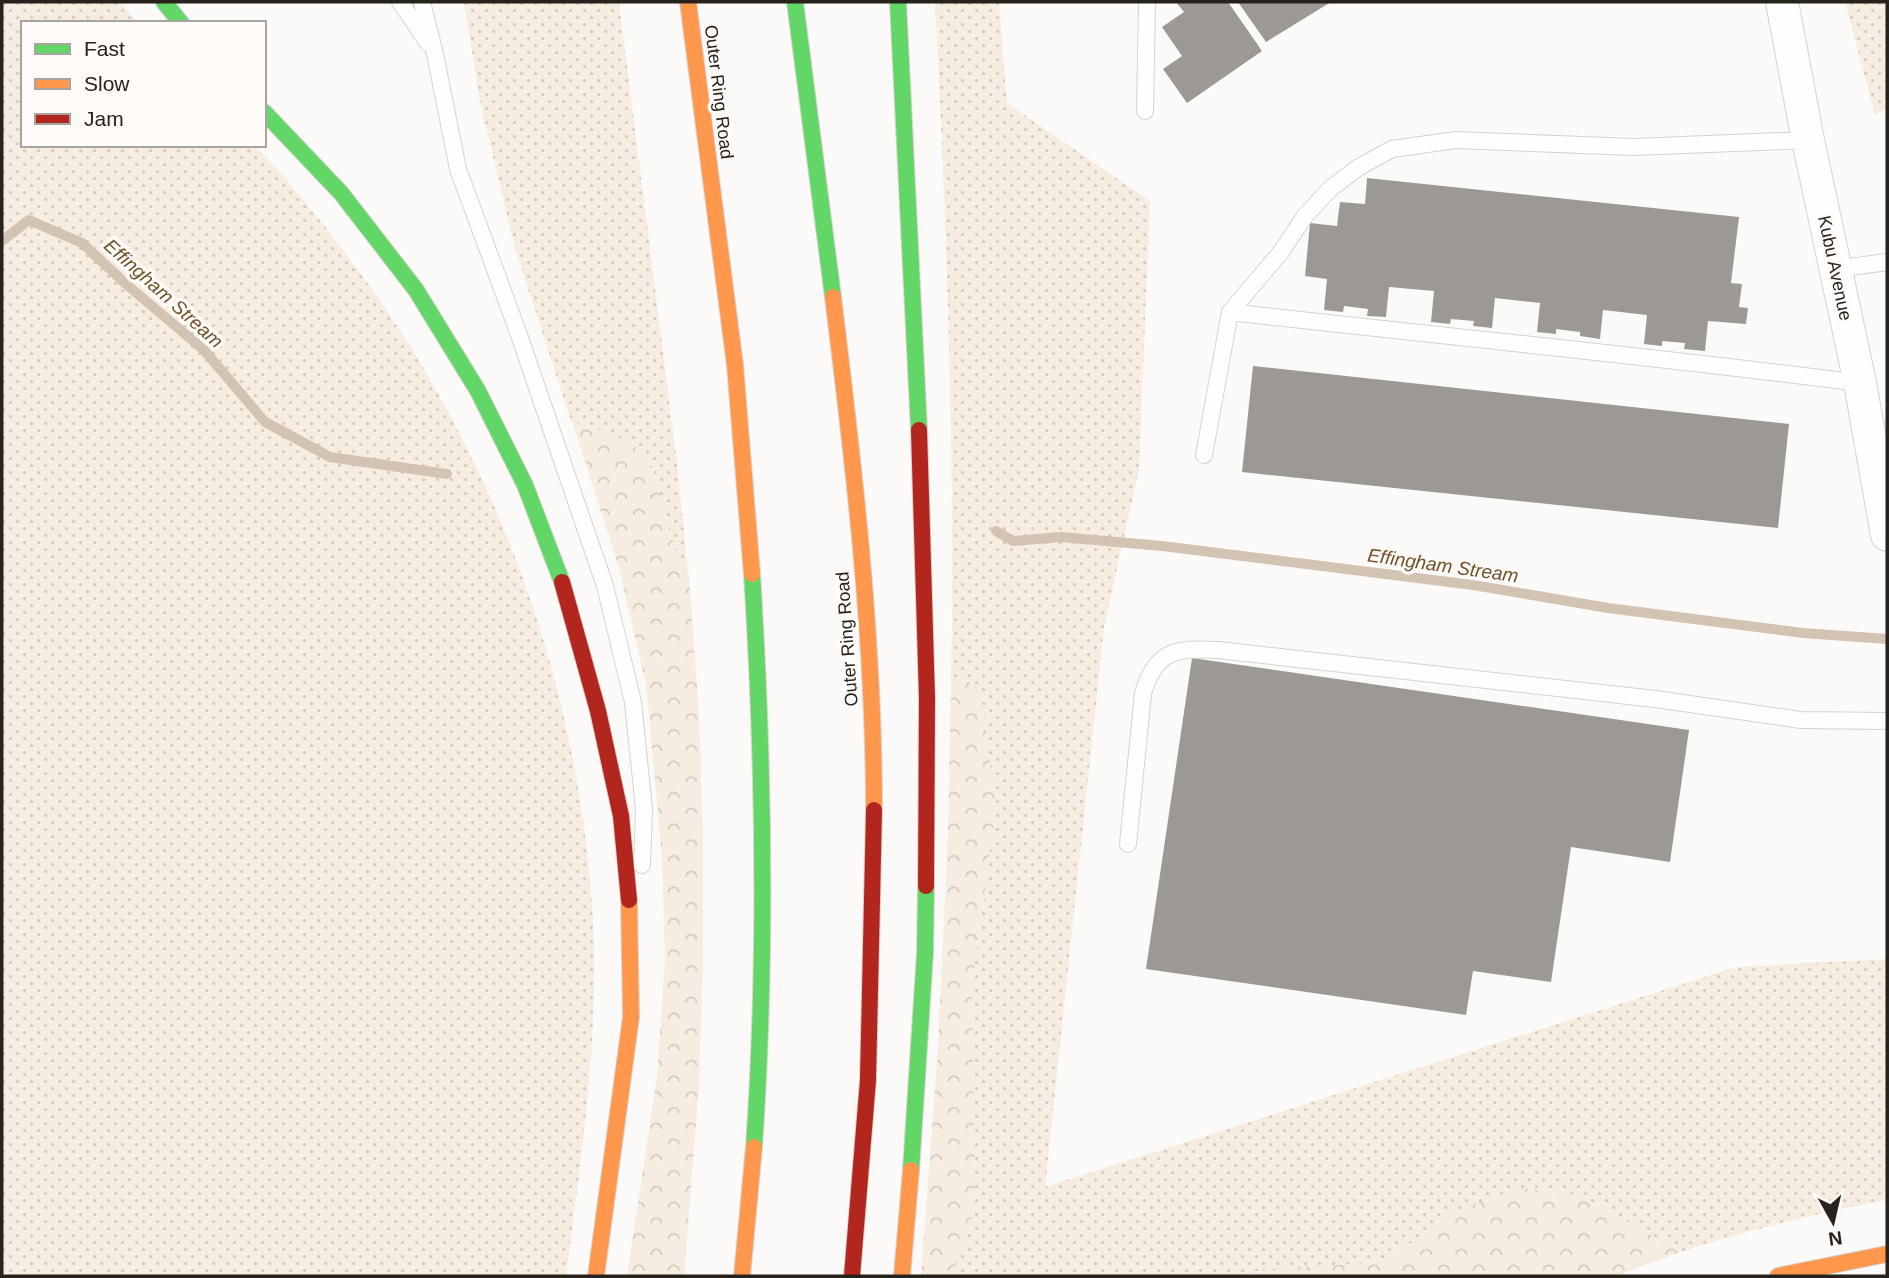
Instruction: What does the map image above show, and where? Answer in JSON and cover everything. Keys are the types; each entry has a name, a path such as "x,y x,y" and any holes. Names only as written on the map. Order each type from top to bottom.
{"main road":[{"path":"164,2 179,21"},
{"name":"Outer Ring Road","path":"688,2 735,365 760,720 760,1077 741,1276"},
{"name":"Outer Ring Road","path":"795,2 842,363 862,570 873,733 869,1061 860,1202 852,1276"},
{"path":"898,2 916,358 927,698 925,953 902,1276"},
{"path":"266,114 341,193 416,290 478,391 525,485 568,598 598,711 621,816 630,916 631,1017 596,1276"},
{"path":"1777,1276 1887,1254"}],"street":[{"name":"Kubu Avenue","path":"1782,2 1808,140 1860,383 1887,535"}],"lane":[{"path":"400,2 435,54"},
{"path":"422,2 458,169 606,586 632,702 644,809 641,914 631,1017"},
{"path":"1145,111 1147,2"},
{"path":"1204,455 1230,312 1281,252 1305,216 1331,188 1359,167 1392,149 1456,140 1634,147 1808,140"},
{"path":"1835,269 1887,262"},
{"path":"1230,312 1721,365 1860,383"},
{"path":"1128,844 1143,693 1148,676 1157,662 1167,655 1185,650 1218,650 1628,696 1801,720 1887,721"}],"green space":[{"path":"2,2 120,2 136,21 21,21 21,147 256,147 315,214 401,332 446,409 486,489 520,572 548,657 570,744 585,832 593,922 593,1011 587,1100 566,1276 2,1276"},
{"path":"464,2 619,2 677,464 690,589 635,446 611,434 571,421 515,248 480,102"},
{"path":"935,2 999,2 1007,103 1150,201 1139,469 1104,628 1045,1187 1736,967 1887,959 1887,1200 1783,1223 1681,1252 1580,1195 1451,1213 1394,1256 1367,1263 1264,1269 1241,1276 950,1276 965,1243 975,1204 972,983 996,808 966,680 951,682 949,342"},
{"path":"1845,2 1887,2 1887,108 1875,115"},
{"path":"572,421 611,434 635,446 653,468 669,530 690,589 699,713 703,962 699,1087 684,1276 627,1276 657,1076 665,960 662,857 646,684 619,568"},
{"path":"966,680 976,687 982,700 996,808 972,983 975,1204 965,1243 950,1276 921,1276 938,1047 948,832 951,682"},
{"path":"1520,1188 1580,1195 1681,1252 1615,1276 1241,1276 1264,1269 1367,1263 1394,1256 1450,1213"}],"building":[{"path":"1176,2 1228,2 1262,51 1187,103 1163,69 1182,56 1162,27 1184,12"},
{"path":"1238,2 1331,2 1266,42"},
{"path":"1367,178 1739,217 1731,283 1742,284 1739,307 1748,308 1746,324 1708,321 1705,351 1684,349 1685,343 1662,341 1662,346 1644,344 1647,315 1603,310 1600,339 1580,336 1580,332 1556,329 1556,334 1537,332 1540,303 1495,298 1492,328 1473,326 1474,321 1451,319 1450,324 1431,322 1434,291 1389,287 1386,317 1367,316 1368,309 1344,306 1343,312 1324,310 1327,279 1305,276 1310,223 1337,226 1340,202 1365,204"},
{"path":"1253,366 1789,424 1778,528 1242,472"},
{"path":"1192,658 1689,730 1670,862 1571,847 1551,982 1473,971 1466,1015 1146,969"}],"waterway":[{"name":"Effingham Stream","path":"2,241 29,220 82,243 204,350 265,422 330,457 447,474"},
{"name":"Effingham Stream","path":"996,531 1013,541 1061,537 1162,546 1473,585 1608,608 1803,633 1887,639"}],"traffic: fast":[{"path":"164,2 179,21"},
{"path":"795,2 833,297"},
{"path":"898,2 919,430"},
{"path":"266,114 341,193 416,290 478,391 525,485 562,582"},
{"path":"752,574 762,861 761,1004 754,1147"},
{"path":"911,1170 925,953 926,886"}],"traffic: slow":[{"path":"688,2 735,365 752,574"},
{"path":"833,297 867,617 874,810"},
{"path":"596,1276 631,1017 629,900"},
{"path":"742,1276 754,1147"},
{"path":"902,1276 911,1170"},
{"path":"1778,1276 1887,1254"}],"traffic: jam":[{"path":"919,430 927,698 926,886"},
{"path":"562,582 598,711 621,816 629,900"},
{"path":"852,1276 868,1080 874,810"}]}
